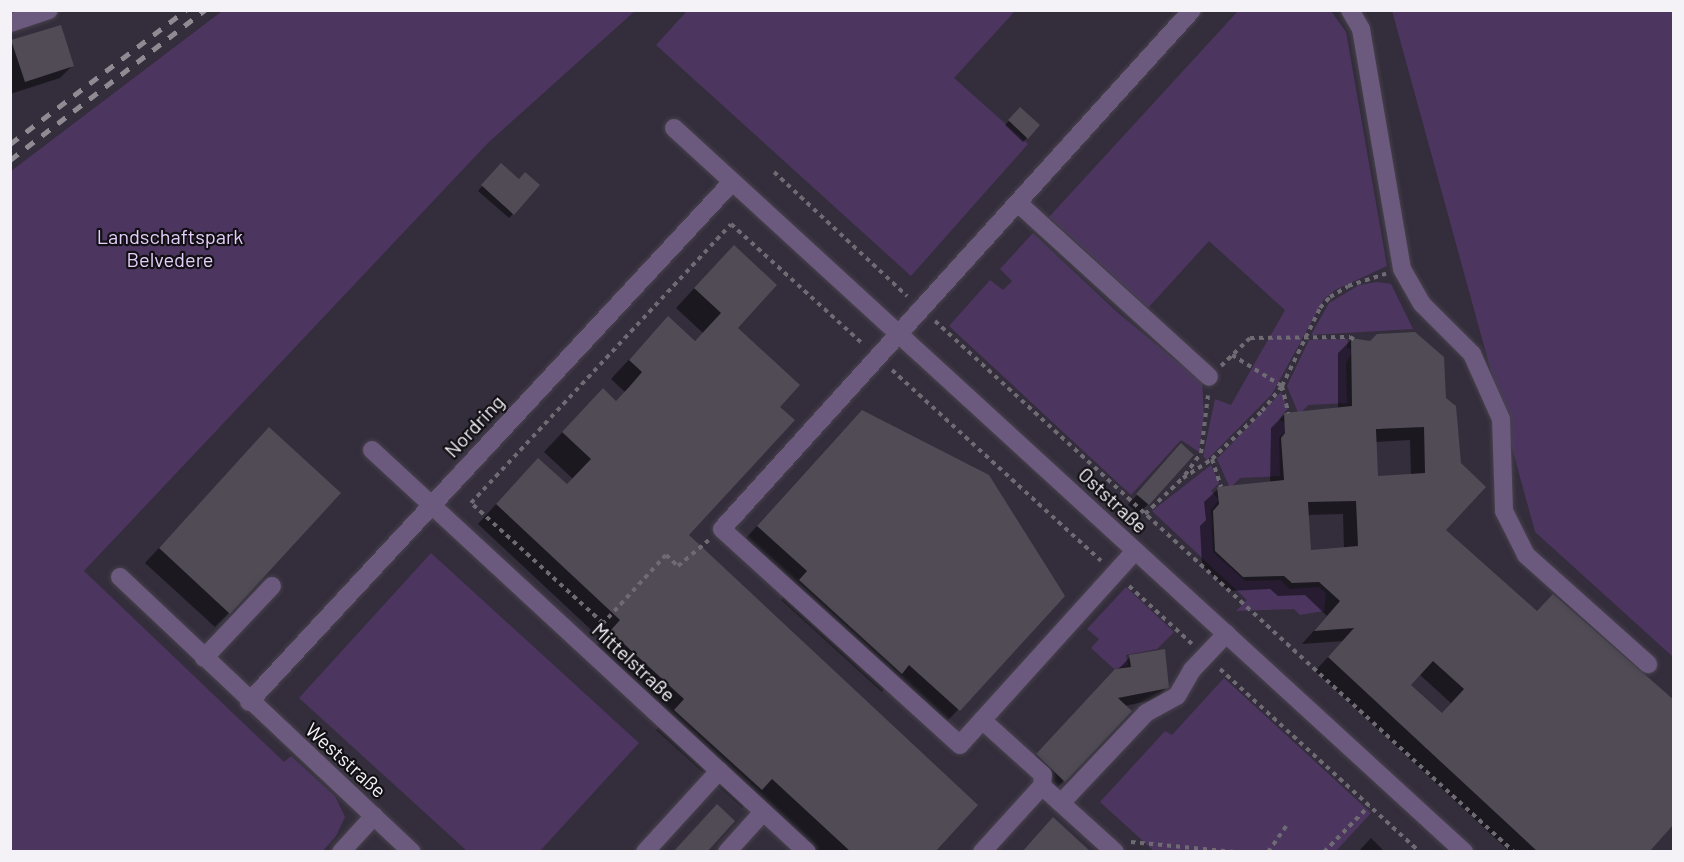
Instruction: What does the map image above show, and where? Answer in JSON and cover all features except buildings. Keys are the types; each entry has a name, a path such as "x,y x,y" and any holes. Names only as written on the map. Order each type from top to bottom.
{"lane":[{"path":"10,22 49,10"},
{"path":"1135,551 960,745 722,529 876,356 1192,10"},
{"path":"1350,10 1361,29 1402,269 1422,304 1472,354 1491,397 1500,419 1504,511 1526,555 1648,664"},
{"name":"Oststraße","path":"674,128 1464,852"},
{"name":"Nordring","path":"249,702 732,182"},
{"path":"1018,202 1209,377"},
{"name":"Mittelstraße","path":"372,450 807,852"},
{"name":"Weststraße","path":"120,577 249,702 412,852"},
{"path":"204,658 272,586"},
{"path":"1061,803 1146,713 1177,696 1205,656 1226,634"},
{"path":"982,720 1043,775 1042,786 982,852"},
{"path":"645,852 719,771"},
{"path":"1042,786 1120,849"},
{"path":"727,852 763,812"},
{"path":"341,852 374,816"}],"path":[{"path":"774,172 1514,852"},
{"path":"603,623 471,502 731,224 1420,852"},
{"path":"1145,514 1183,478 1212,459 1282,386 1320,308 1330,297 1348,286 1402,269"},
{"path":"1183,478 1201,453 1209,377 1250,338 1350,336 1355,340"},
{"path":"1232,355 1282,386 1288,413"},
{"path":"1212,459 1221,487"},
{"path":"583,645 666,555 678,566 722,529"},
{"path":"1324,852 1369,806"},
{"path":"1268,852 1288,823"},
{"path":"1120,849 1132,840 1234,852"}],"shaded area":[{"path":"11,11 222,11 11,171"},
{"path":"635,11 1392,11 1535,532 1673,657 1673,851 169,851 84,571 488,143"}],"green space":[{"name":"Landschaftspark Belvedere","path":"222,11 635,11 488,143 84,571 284,762 291,756 335,796 345,817 336,836 322,852 11,851 11,171"},
{"path":"687,11 1015,11 954,78 1028,144 911,276 656,45"},
{"path":"1238,11 1331,11 1346,32 1387,266 1335,290 1324,299 1272,394 1207,460 1203,456 1215,399 1231,405 1285,310 1209,241 1148,308 1049,217"},
{"path":"1392,11 1673,11 1673,657 1535,532"},
{"path":"1033,233 1117,312 1202,382 1204,414 1199,452 1181,440 1131,495 949,326 990,280 1003,290 1012,281 1000,269"},
{"path":"1377,282 1391,284 1413,329 1311,335 1329,303 1359,285"},
{"path":"1348,339 1347,348 1353,350 1346,363 1347,403 1308,405 1299,415 1287,386 1309,340"},
{"path":"1281,392 1288,408 1279,419 1289,427 1279,438 1280,476 1240,478 1230,488 1217,459"},
{"path":"1211,465 1219,483 1211,491 1219,500 1211,510 1213,552 1245,581 1280,580 1290,589 1319,587 1326,593 1324,611 1300,615 1294,609 1236,611 1247,600 1152,511"},
{"path":"431,553 639,743 540,851 467,851 299,698"},
{"path":"1126,587 1174,632 1157,649 1126,655 1128,665 1114,669 1091,648 1099,639 1087,629"},
{"path":"605,631 653,674 650,676 603,633"},
{"path":"1224,678 1371,813 1336,851 1154,851 1100,802 1165,731 1172,735"}],"railway":[{"path":"10,144 186,10"},
{"path":"10,160 205,10"}]}
